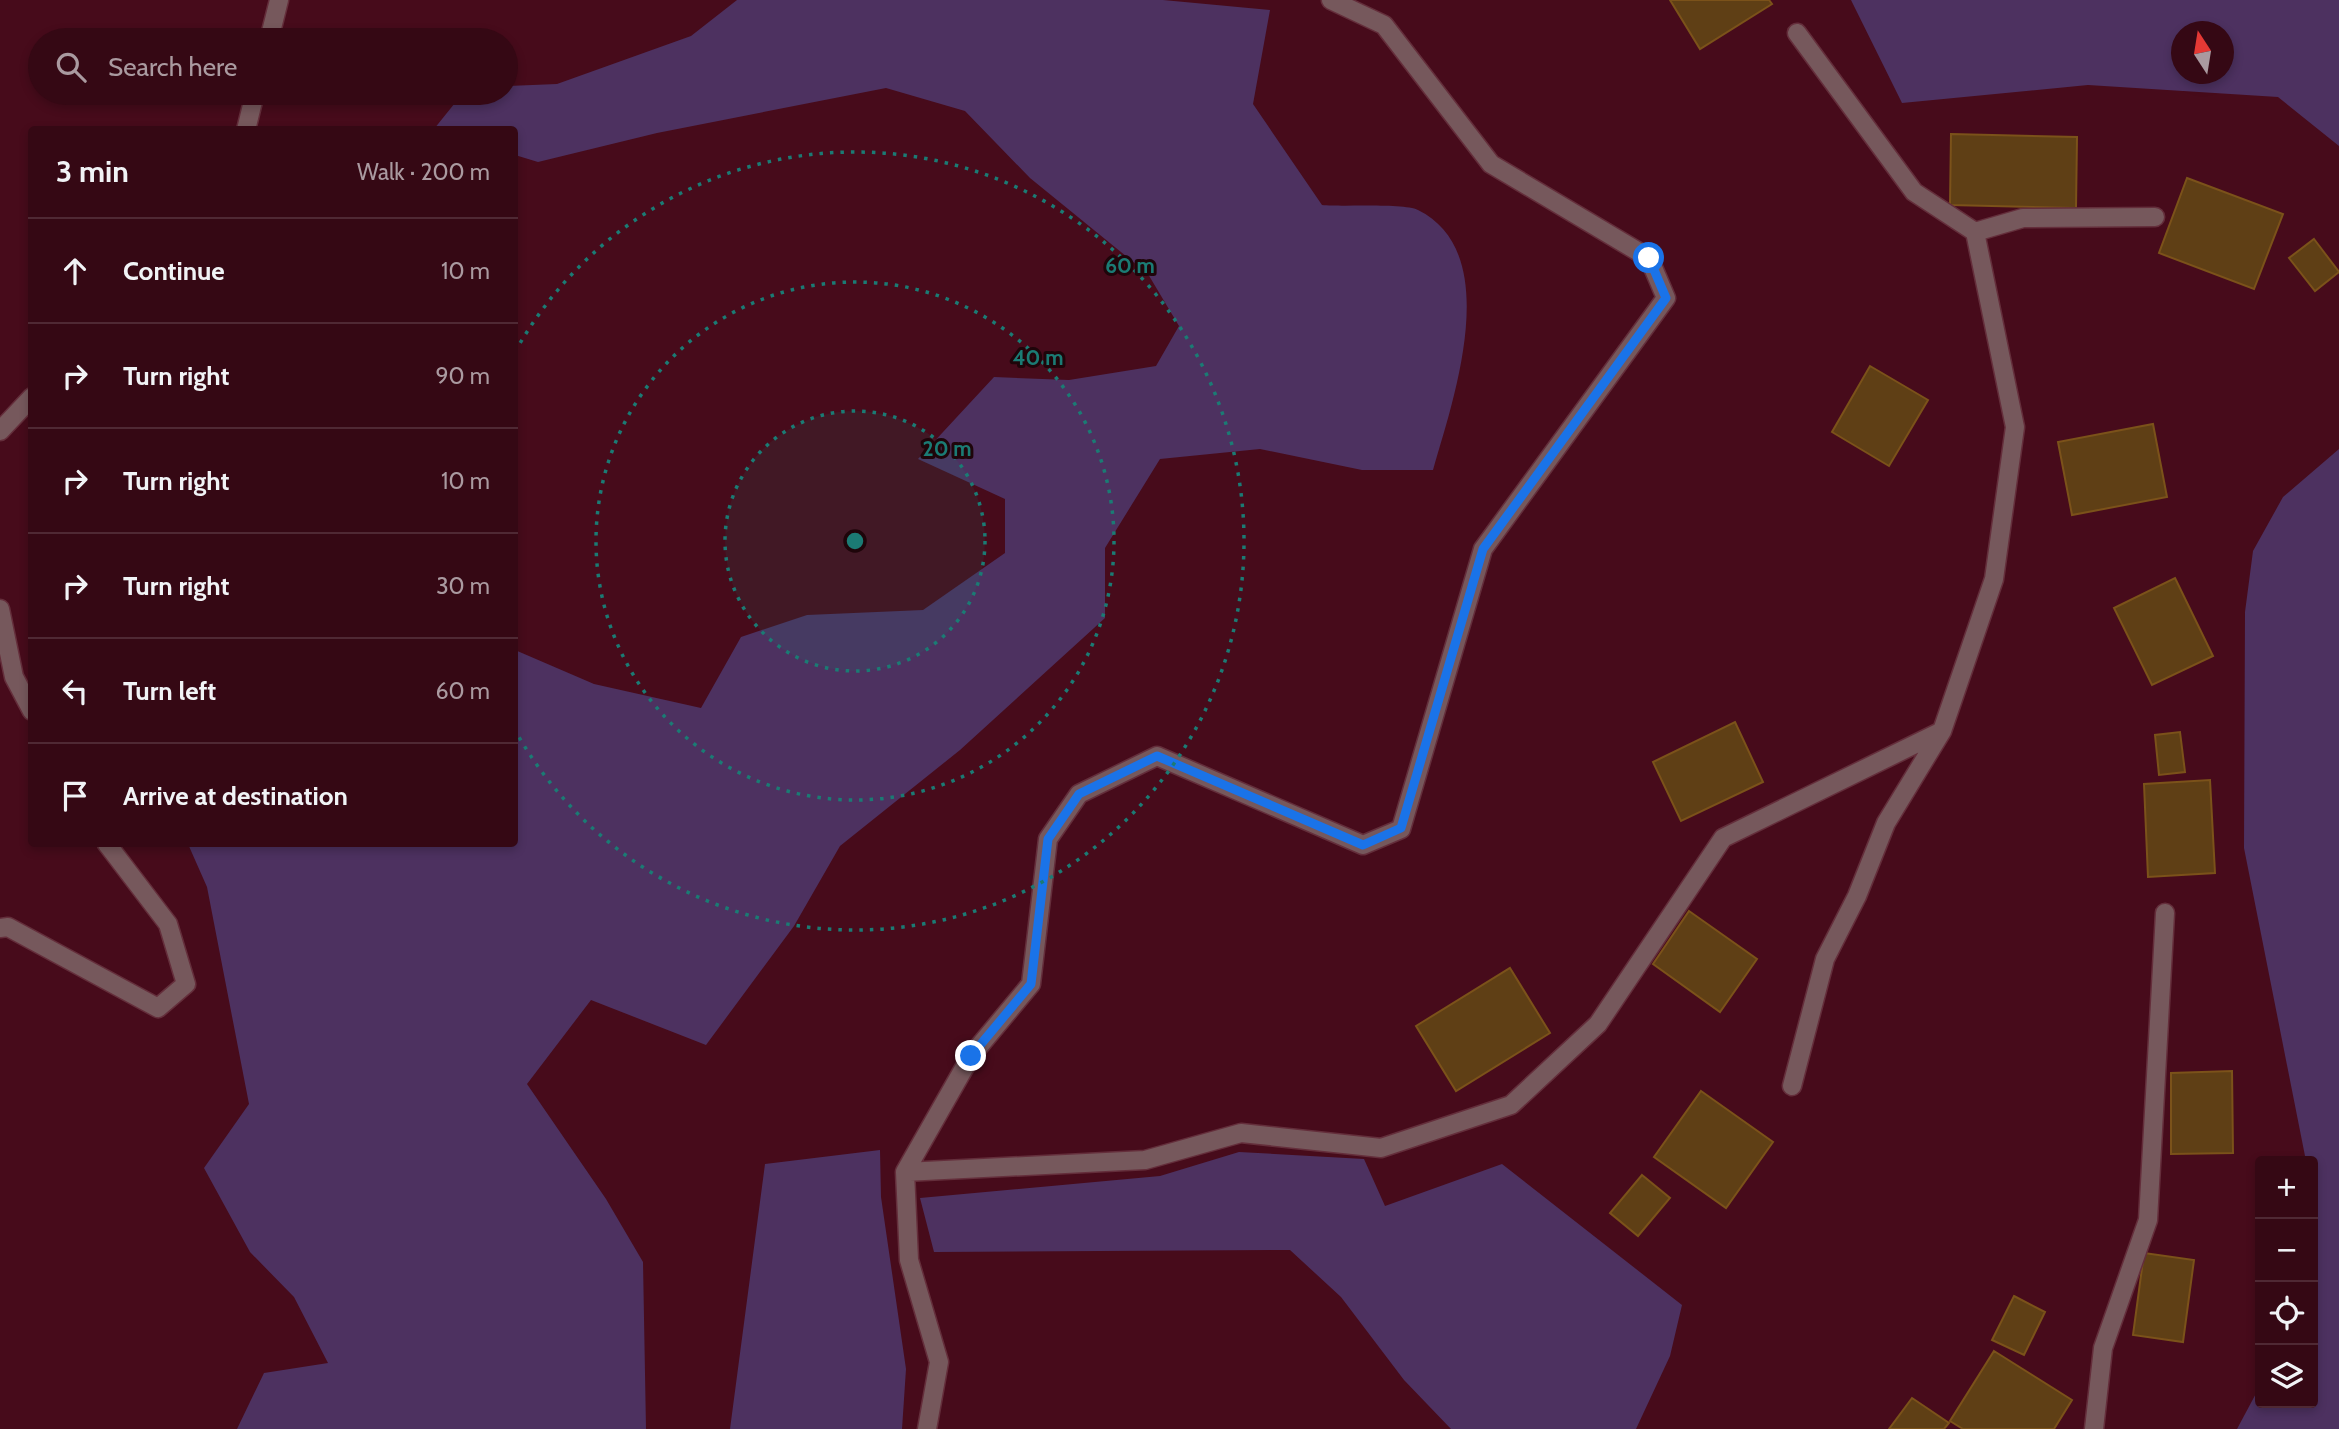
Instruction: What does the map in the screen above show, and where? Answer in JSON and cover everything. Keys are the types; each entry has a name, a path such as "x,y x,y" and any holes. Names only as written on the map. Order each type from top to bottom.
{"street":[{"path":"272,28 279,0"},
{"path":"927,1429 939,1362 909,1260 905,1172 971,1056 1031,984 1048,839 1079,794 1157,756 1363,845 1401,828 1483,549 1666,298 1649,258 1491,164 1384,25 1332,0"},
{"path":"1792,1086 1825,959 1857,896 1886,823 1942,731 1994,579 2015,427 1975,232 1914,192 1797,33"},
{"path":"247,126 253,105"},
{"path":"1975,232 2023,218 2155,217"},
{"path":"0,431 28,401"},
{"path":"0,609 14,677 28,704"},
{"path":"905,1172 1145,1160 1241,1133 1381,1148 1511,1105 1598,1024 1723,838 1942,731"},
{"path":"0,928 8,927 158,1008 186,984 168,924 109,847"},
{"path":"2094,1429 2103,1348 2148,1220 2165,913"}],"shaded area":[{"path":"737,0 1163,0 1270,10 1253,104 1322,205 1418,210 1444,231 1460,259 1466,293 1466,330 1460,368 1433,470 1362,470 1260,449 1160,459 1105,548 1105,618 960,750 840,846 794,926 706,1045 591,1000 527,1084 606,1199 643,1262 646,1429 237,1429 264,1373 328,1363 294,1297 250,1252 204,1168 249,1104 207,887 189,847 518,847 518,651 594,684 701,708 741,637 807,615 923,610 1005,553 1005,499 918,459 994,377 1069,380 1156,366 1179,326 1148,274 1030,178 965,111 886,88 657,133 538,162 518,156 518,126 436,126 453,105 518,105 518,86 557,84 691,36"},
{"path":"1851,0 2339,0 2339,146 2278,97 2088,85 1902,103"},
{"path":"2339,449 2339,1429 2237,1429 2255,1395 2255,1408 2318,1408 2318,1156 2305,1156 2244,848 2245,612 2253,551 2283,497"},
{"path":"880,1150 881,1197 906,1369 902,1429 730,1429 765,1164"},
{"path":"1239,1152 1364,1159 1385,1206 1502,1164 1682,1305 1670,1356 1636,1429 1451,1429 1404,1380 1341,1297 1290,1250 934,1252 920,1198 1160,1176"}],"building":[{"path":"1670,0 1769,0 1772,4 1700,49"},
{"path":"1951,134 2077,137 2076,208 1950,205"},
{"path":"2187,178 2283,214 2254,289 2159,253"},
{"path":"2314,239 2339,272 2315,291 2289,258"},
{"path":"1870,366 1928,400 1889,466 1832,432"},
{"path":"2153,424 2167,497 2072,515 2058,442"},
{"path":"2175,578 2213,656 2152,685 2114,608"},
{"path":"1735,722 1763,782 1681,821 1653,762"},
{"path":"2180,732 2185,772 2159,775 2155,735"},
{"path":"2210,780 2215,873 2148,877 2144,784"},
{"path":"1689,911 1757,959 1720,1012 1653,964"},
{"path":"1510,968 1550,1033 1456,1091 1416,1026"},
{"path":"2232,1071 2233,1153 2171,1154 2171,1073"},
{"path":"1701,1091 1773,1142 1726,1208 1654,1157"},
{"path":"1642,1175 1670,1198 1638,1236 1610,1213"},
{"path":"2144,1253 2194,1260 2183,1342 2133,1335"},
{"path":"2014,1296 2045,1312 2024,1355 1992,1340"},
{"path":"1994,1351 2072,1400 2054,1429 1963,1429 1950,1421"},
{"path":"1912,1398 1949,1423 1944,1429 1889,1429"}],"route":[{"path":"971,1056 1031,984 1048,839 1079,794 1157,756 1363,845 1401,828 1483,549 1666,298 1649,258"}]}
